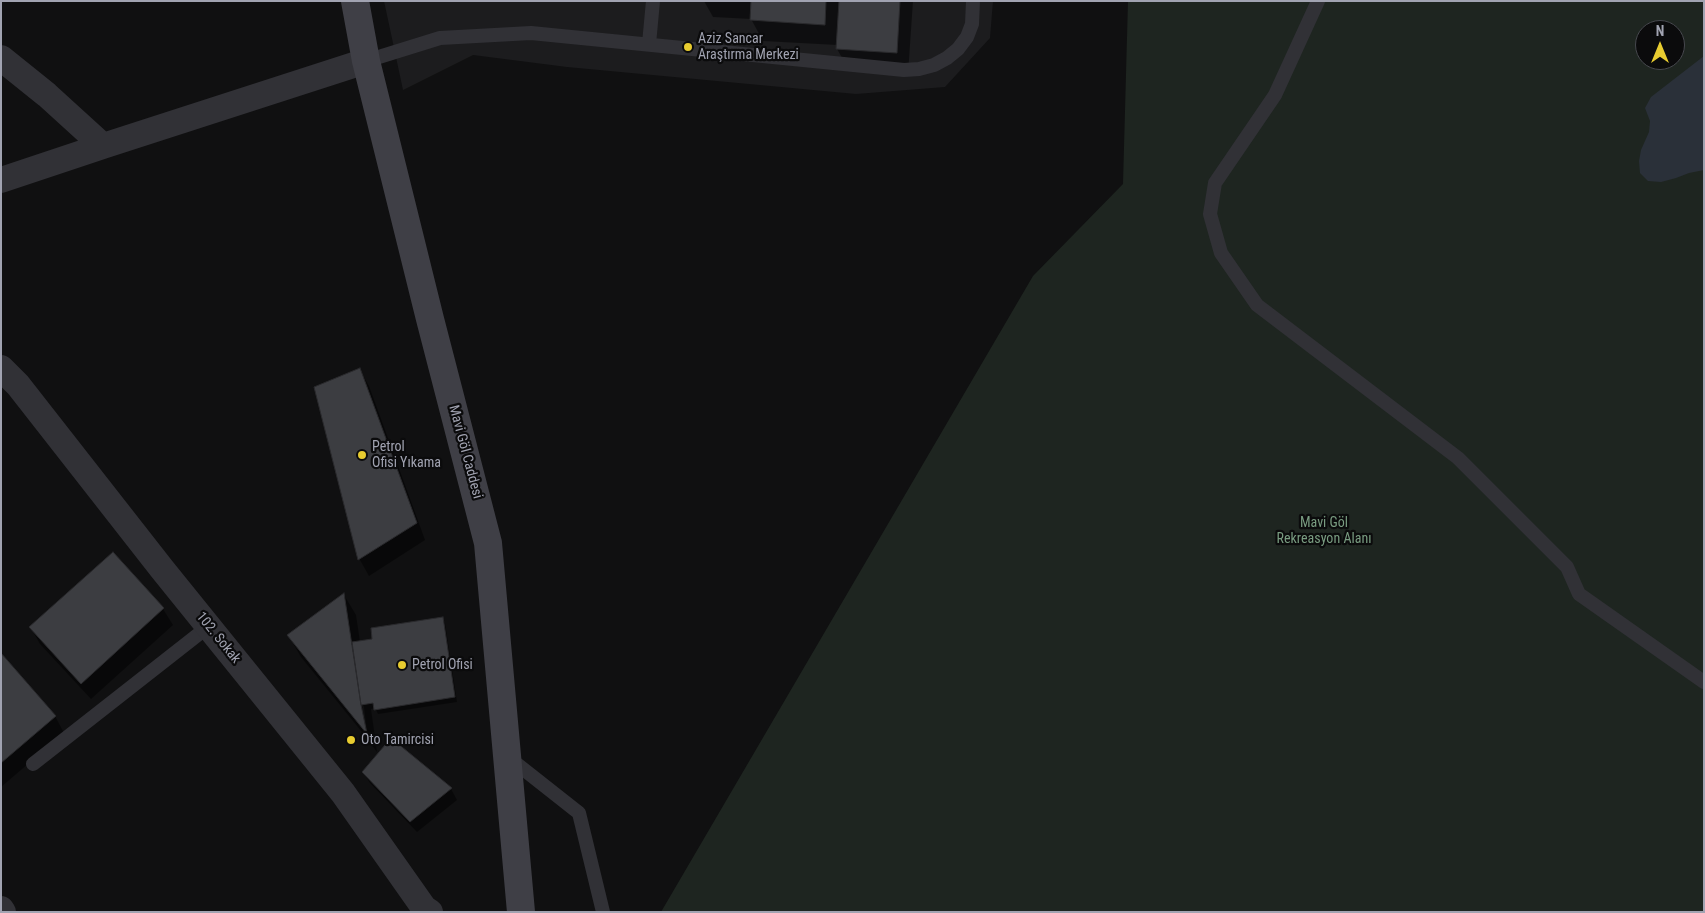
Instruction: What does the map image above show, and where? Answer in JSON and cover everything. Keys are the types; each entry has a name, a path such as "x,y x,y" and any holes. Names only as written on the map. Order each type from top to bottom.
{"street":[{"name":"Mavi Göl Caddesi","path":"355,1 366,61 432,329 488,543 521,912"},
{"path":"1,58 48,95 103,146"},
{"path":"1,180 366,61"},
{"name":"102. Sokak","path":"1,368 18,385 343,793 424,908 430,912"}],"lane":[{"path":"649,44 653,1"},
{"path":"366,61 440,38 531,33 904,70 919,69 934,65 958,49 967,37 972,24 973,1"},
{"path":"1318,1 1275,95 1215,183 1210,214 1221,253 1257,305 1458,458 1567,567 1579,594 1704,682"},
{"path":"33,764 209,626"},
{"path":"507,757 579,813 602,912"}],"shaded area":[{"name":"Aziz Sancar Araştırma Merkezi","path":"384,1 993,1 990,38 945,87 856,94 567,67 473,55 403,90"},
{"path":"1704,56 1704,170 1661,182 1648,181 1640,173 1639,161 1641,150 1649,132 1650,121 1645,108 1651,97"}],"green space":[{"name":"Mavi Göl Rekreasyon Alanı","path":"1128,1 1704,1 1704,912 661,912 1033,276 1123,184"}],"building":[{"path":"751,1 826,1 825,25 750,20"},
{"path":"839,1 900,1 897,53 836,49"},
{"name":"Petrol Ofisi Yıkama","path":"360,368 417,523 358,560 314,387"},
{"path":"113,552 164,608 81,684 29,627"},
{"path":"344,593 361,705 367,734 287,635"},
{"path":"443,617 455,697 374,710 373,703 361,705 352,642 372,639 371,628"},
{"path":"1,653 56,716 1,763"},
{"path":"391,738 452,788 410,822 362,772"}],"place":[{"name":"Aziz Sancar Araştırma Merkezi","path":"688,47"},
{"name":"Petrol Ofisi Yıkama","path":"362,455"},
{"name":"Petrol Ofisi","path":"402,665"},
{"name":"Oto Tamircisi","path":"351,740"}]}
